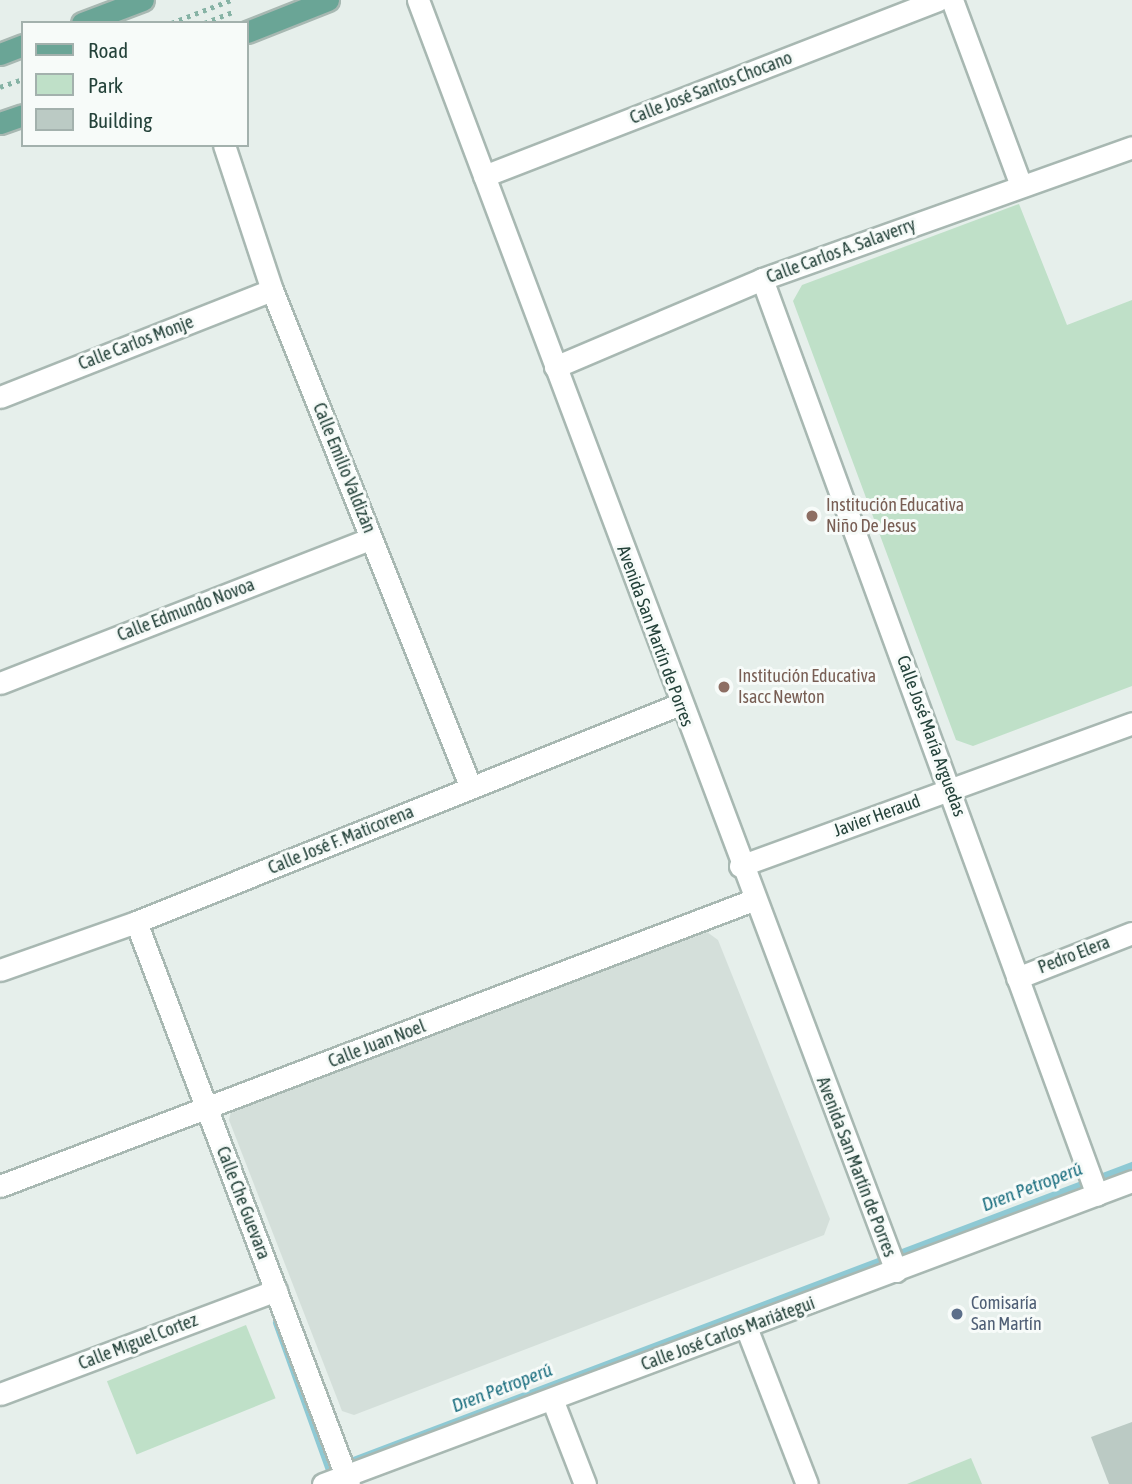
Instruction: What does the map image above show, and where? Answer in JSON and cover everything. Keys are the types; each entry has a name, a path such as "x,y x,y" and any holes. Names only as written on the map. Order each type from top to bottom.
{"main road":[{"path":"87,21 143,0"},
{"path":"248,32 328,0"},
{"path":"0,54 21,46"},
{"path":"0,123 21,115"}],"street":[{"name":"Avenida San Martín de Porres","path":"418,0 740,866 896,1271"},
{"name":"Calle José Santos Chocano","path":"484,177 938,0"},
{"path":"952,0 1021,186"},
{"name":"Calle Emilio Valdizán","path":"225,147 272,290 471,788"},
{"name":"Calle Carlos A. Salaverry","path":"555,367 762,279 1132,147"},
{"name":"Calle José María Arguedas","path":"762,279 951,789 1097,1195"},
{"name":"Calle Carlos Monje","path":"0,397 272,290"},
{"name":"Calle Edmundo Novoa","path":"0,683 372,538"},
{"name":"Calle José F. Maticorena","path":"0,970 136,922 680,704"},
{"name":"Javier Heraud","path":"740,866 1132,723"},
{"name":"Calle Juan Noel","path":"0,1186 753,900"},
{"name":"Calle Che Guevara","path":"136,922 348,1480"},
{"name":"Pedro Elera","path":"1017,978 1132,933"},
{"name":"Calle José Carlos Mariátegui","path":"323,1484 348,1480 552,1399 1132,1181"},
{"name":"Calle Miguel Cortez","path":"0,1394 276,1290"},
{"path":"746,1327 807,1484"},
{"path":"552,1399 585,1484"}],"path":[{"path":"176,21 231,0"},
{"path":"0,88 21,80"}],"shaded area":[{"path":"707,932 718,940 830,1219 824,1235 354,1415 342,1411 229,1120 231,1111"}],"green space":[{"path":"1019,204 1067,325 1132,300 1132,686 973,746 956,740 793,301 802,285"},
{"path":"246,1325 276,1398 137,1454 107,1381"},
{"path":"971,1458 982,1484 907,1484"}],"building":[{"path":"1132,1422 1132,1484 1109,1484 1091,1437"}],"waterway":[{"name":"Dren Petroperú","path":"277,1323 330,1470 1132,1166"}],"place":[{"name":"Institución Educativa Niño De Jesus","path":"812,516"},
{"name":"Institución Educativa Isacc Newton","path":"724,687"},
{"name":"Comisaría San Martín","path":"957,1314"}]}
